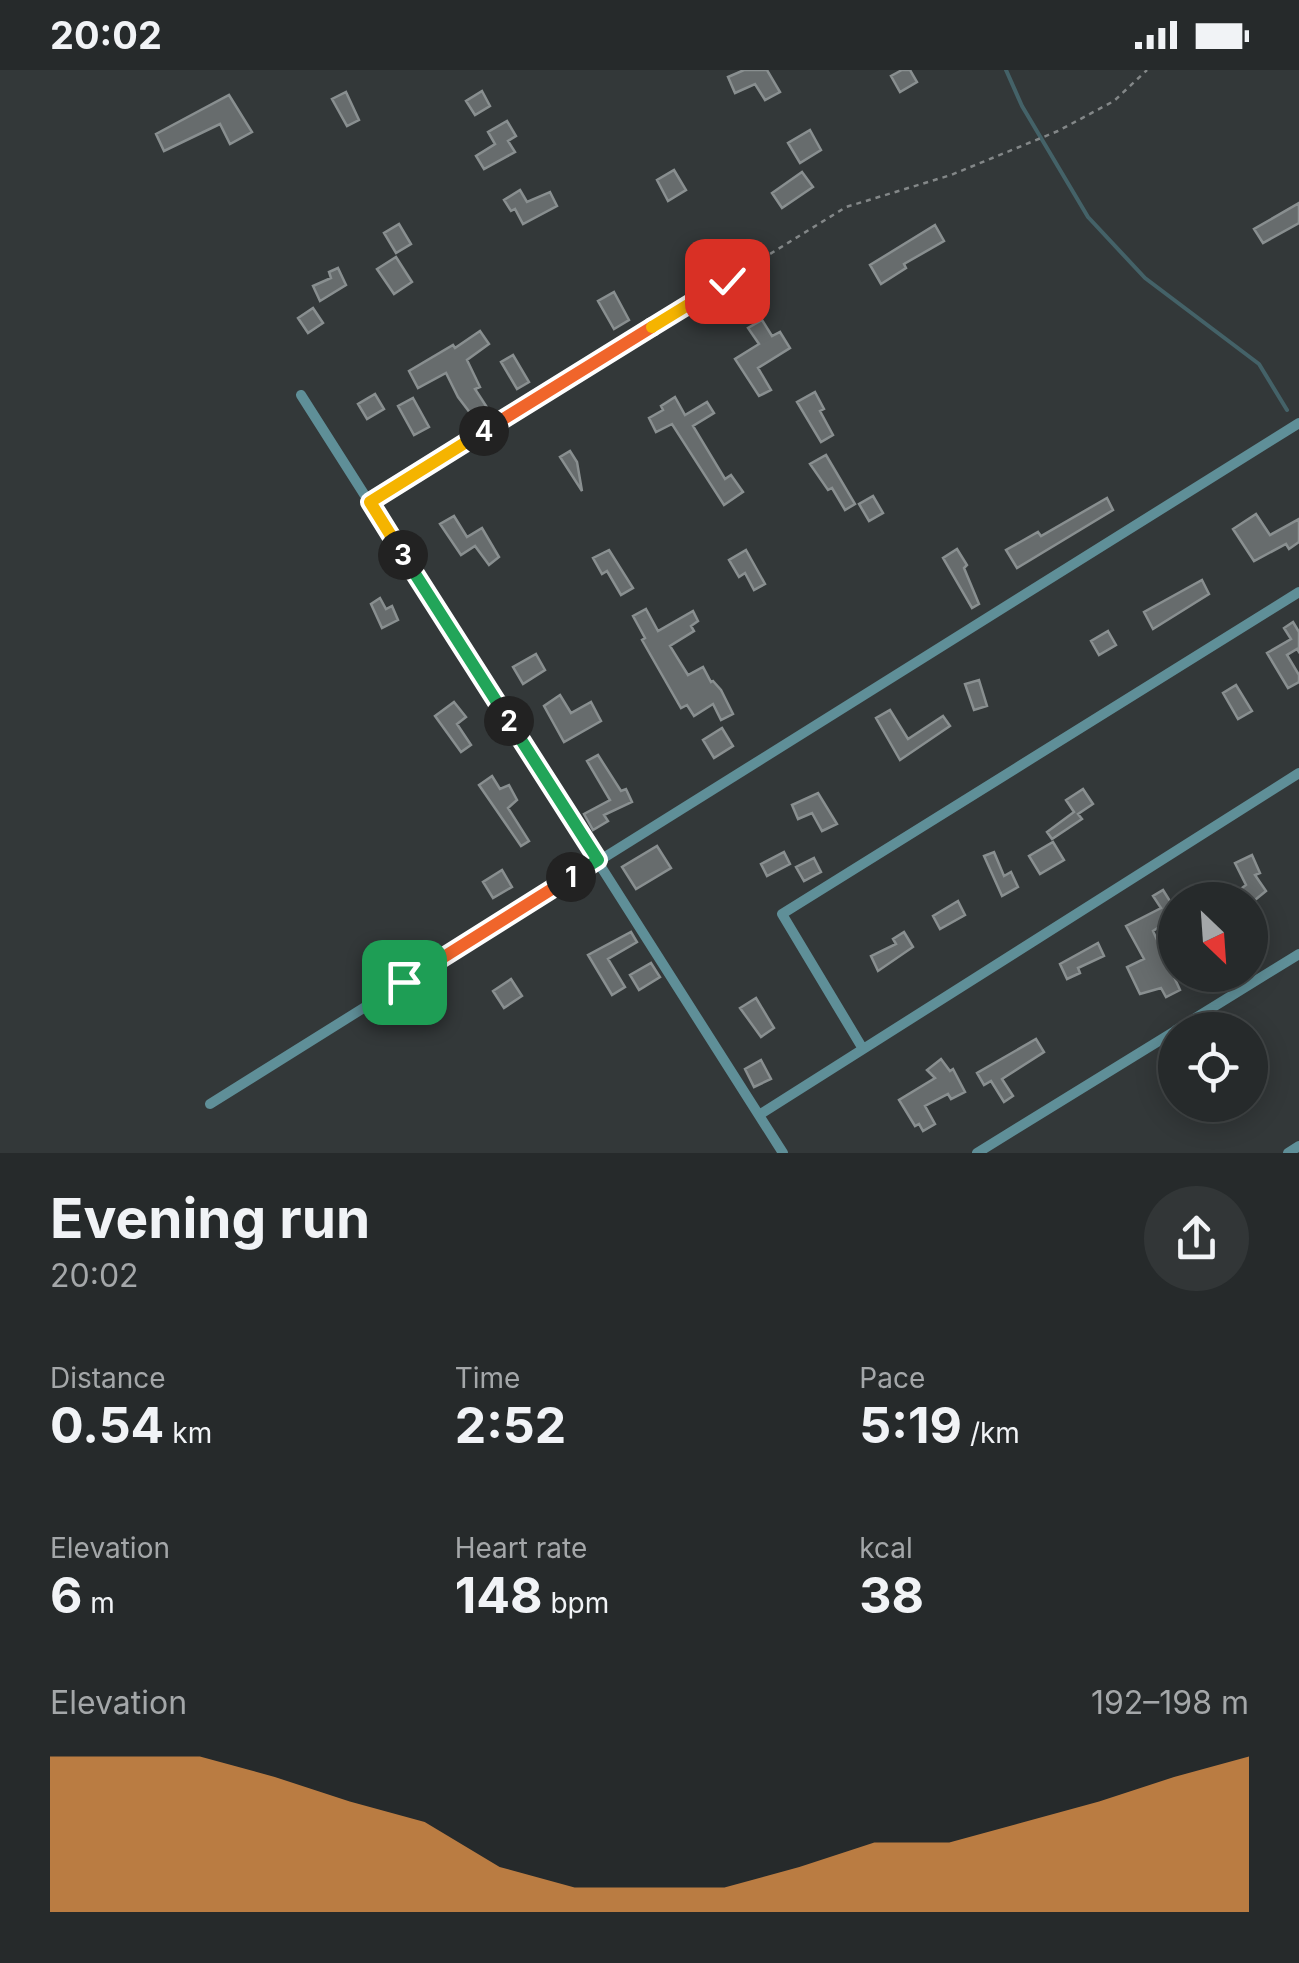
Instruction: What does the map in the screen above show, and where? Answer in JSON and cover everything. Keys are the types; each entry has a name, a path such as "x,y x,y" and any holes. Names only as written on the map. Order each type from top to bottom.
{"street":[{"path":"301,394 784,1153"},
{"path":"210,1104 1299,423"},
{"path":"863,1049 782,914 1299,592"},
{"path":"759,1115 1299,773"},
{"path":"1205,1012 1299,954"},
{"path":"977,1153 1158,1041"},
{"path":"1288,1153 1299,1146"}],"path":[{"path":"370,502 846,208 951,175 1058,131 1114,101 1147,70"}],"building":[{"path":"744,70 767,70 780,92 765,100 755,84 735,93 728,77"},
{"path":"910,70 917,82 900,92 891,76"},
{"path":"482,91 490,106 475,115 466,101"},
{"path":"346,92 359,120 347,126 332,99"},
{"path":"229,95 252,132 230,144 220,124 164,151 156,134"},
{"path":"507,121 516,136 508,141 515,152 484,169 476,156 495,144 488,132"},
{"path":"810,130 821,150 800,163 788,143"},
{"path":"674,170 686,190 668,201 657,180"},
{"path":"802,172 813,187 782,208 772,193"},
{"path":"520,190 527,202 550,192 557,206 523,224 515,209 511,211 504,200"},
{"path":"1299,203 1299,223 1263,243 1254,229"},
{"path":"399,224 411,244 396,253 384,233"},
{"path":"935,225 944,241 904,264 906,268 881,284 870,265"},
{"path":"396,257 412,282 394,294 377,269"},
{"path":"338,268 346,285 320,301 313,286 331,278 329,272"},
{"path":"614,292 629,320 614,329 598,301"},
{"path":"313,308 323,323 308,333 298,318"},
{"path":"762,320 772,336 780,332 790,348 758,368 771,390 759,396 735,359 759,344 748,328"},
{"path":"480,331 489,344 467,360 480,387 475,389 488,409 474,418 446,373 418,388 409,371"},
{"path":"513,355 529,382 517,389 501,362"},
{"path":"815,392 833,435 821,442 797,402"},
{"path":"375,394 384,409 367,419 358,404"},
{"path":"675,397 685,415 707,402 714,413 693,426 725,479 731,475 743,492 724,505 672,424 656,432 649,418"},
{"path":"413,398 429,427 414,435 398,406"},
{"path":"570,451 577,462 582,491 560,457"},
{"path":"826,455 855,504 845,510 810,464"},
{"path":"873,496 883,513 869,521 859,504"},
{"path":"1107,498 1113,510 1017,568 1006,550 1038,532 1041,536"},
{"path":"1256,514 1270,535 1299,519 1299,542 1289,549 1286,544 1254,561 1233,529"},
{"path":"454,516 467,537 482,528 499,557 489,565 475,546 461,555 440,524"},
{"path":"957,549 967,565 964,568 979,604 972,608 943,558"},
{"path":"609,550 633,588 621,595 607,571 602,574 593,558"},
{"path":"746,550 765,584 754,590 745,573 739,577 729,560"},
{"path":"1202,580 1209,594 1153,629 1144,612"},
{"path":"380,598 386,609 392,606 398,620 382,628 371,604"},
{"path":"646,609 658,631 693,611 698,621 691,626 694,631 670,646 688,675 703,667 733,714 721,720 713,704 694,716 687,705 681,708 642,640 645,638 633,616"},
{"path":"1293,622 1299,632 1299,652 1297,649 1287,655 1299,682 1288,688 1267,653 1291,639 1284,628"},
{"path":"1108,631 1116,645 1099,655 1091,641"},
{"path":"536,654 545,670 523,684 513,667"},
{"path":"979,680 987,706 974,710 965,684"},
{"path":"1236,685 1252,711 1238,719 1223,693"},
{"path":"560,695 571,713 591,702 601,721 564,742 544,706"},
{"path":"454,702 466,717 457,724 471,745 461,752 435,716"},
{"path":"890,710 908,739 943,716 950,726 900,760 876,718"},
{"path":"722,728 733,746 714,758 703,740"},
{"path":"598,755 632,802 604,815 608,821 593,830 584,814 610,800 587,761"},
{"path":"492,776 500,789 509,785 517,800 508,808 529,841 521,846 479,785"},
{"path":"1083,789 1093,804 1078,814 1082,819 1052,839 1047,832 1074,812 1066,800"},
{"path":"818,793 837,824 822,831 812,813 798,819 792,805"},
{"path":"1053,842 1064,860 1040,874 1029,856"},
{"path":"657,846 671,868 636,889 622,867"},
{"path":"784,852 790,864 767,876 761,864"},
{"path":"994,852 1004,876 1011,872 1018,887 1002,896 984,856"},
{"path":"1252,855 1260,882 1244,882 1235,863"},
{"path":"814,858 821,872 804,881 796,867"},
{"path":"502,870 512,887 493,898 483,882"},
{"path":"958,901 965,915 940,929 933,916"},
{"path":"1158,910 1158,928 1153,931 1158,942 1158,989 1140,994 1127,967 1144,959 1126,926"},
{"path":"631,932 637,942 608,959 625,987 612,995 588,955"},
{"path":"904,932 913,947 878,971 871,956 896,944 893,939"},
{"path":"1098,943 1104,956 1078,968 1080,973 1067,979 1060,964"},
{"path":"651,963 660,977 639,990 630,975"},
{"path":"511,979 522,996 504,1008 493,991"},
{"path":"756,998 774,1028 761,1037 740,1008"},
{"path":"1036,1039 1044,1052 1002,1079 1013,1096 1004,1102 991,1081 984,1085 977,1073"},
{"path":"941,1059 950,1071 953,1069 965,1092 951,1099 948,1094 925,1106 935,1124 923,1131 919,1124 915,1126 899,1100 935,1078 927,1070"},
{"path":"761,1060 771,1079 754,1087 745,1069"}],"waterway":[{"path":"1006,70 1022,106 1088,217 1145,278 1259,364 1287,410"}],"route":[{"path":"404,982 598,860 370,502 727,281"}]}
